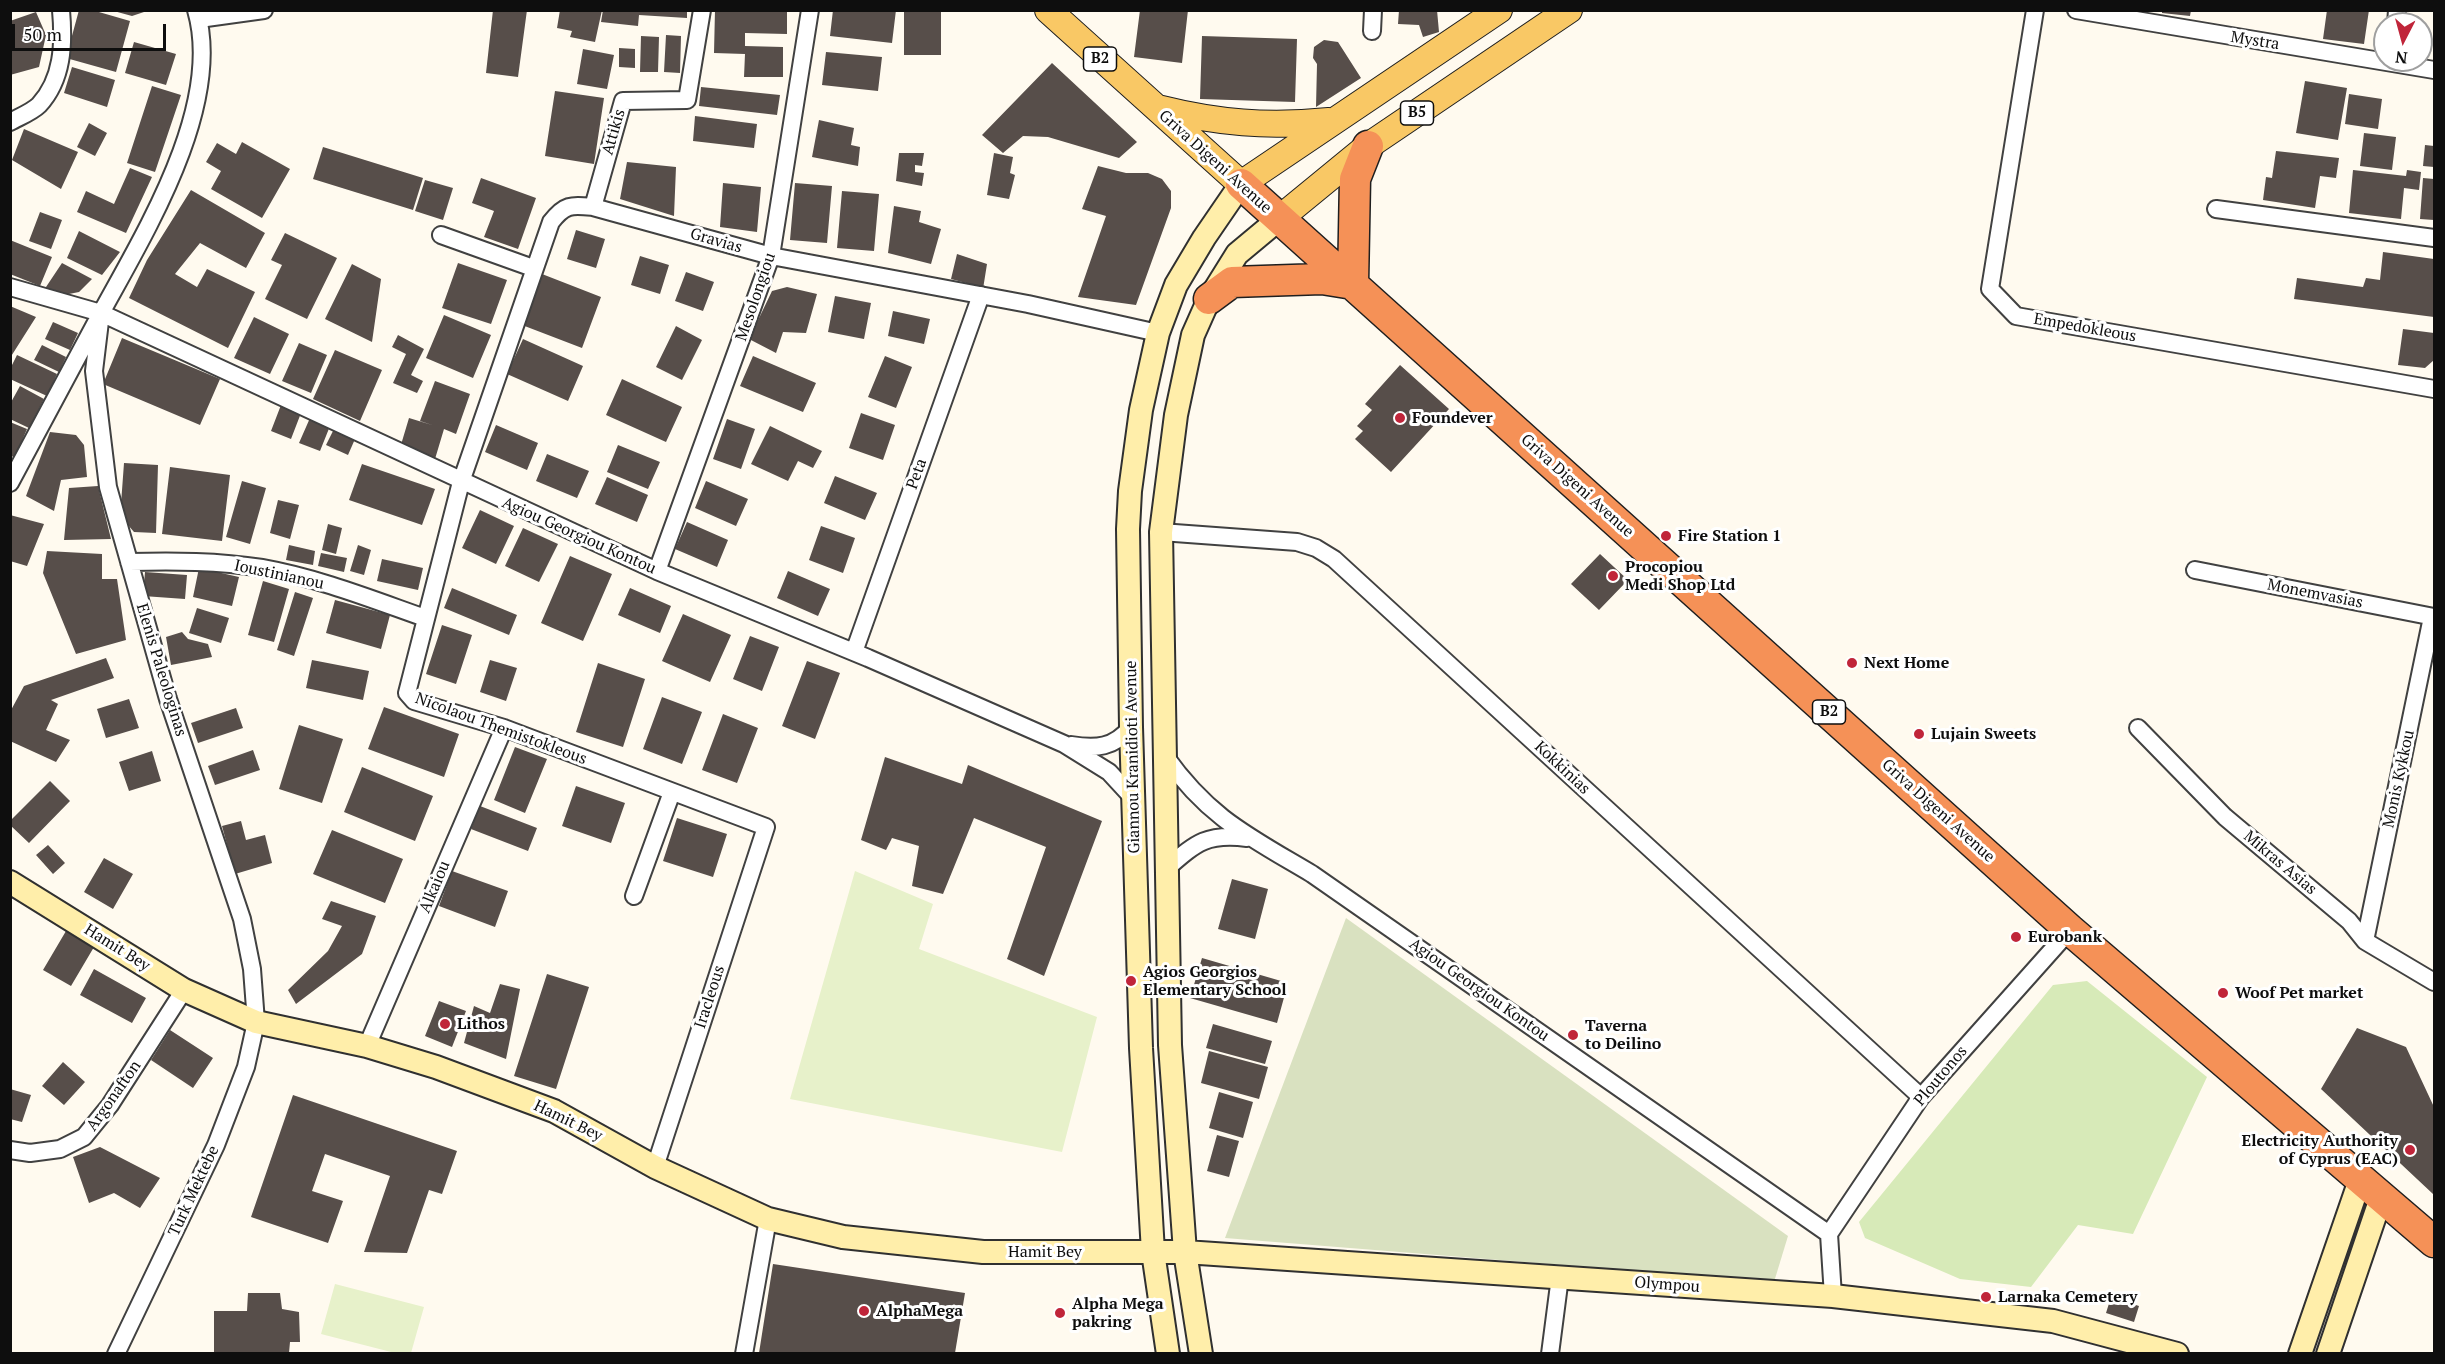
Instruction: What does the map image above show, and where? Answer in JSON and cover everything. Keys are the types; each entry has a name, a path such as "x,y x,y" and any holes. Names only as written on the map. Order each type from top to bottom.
{"highway":[{"path":"1209,299 1232,282 1322,279 1353,284 1355,179 1368,146"},
{"name":"Griva Digeni Avenue","path":"1241,184 2070,930 2434,1242"}],"main road":[{"name":"Griva Digeni Avenue","path":"1048,10 1241,184"},
{"name":"B5","path":"1241,184 1499,10"},
{"name":"B5","path":"1279,219 1368,146 1569,10"},
{"path":"1154,107 1208,120 1288,125 1333,121"}],"street":[{"path":"10,122 38,106 56,81 63,39 61,10"},
{"path":"10,483 150,226 182,152 202,73 197,15 264,10"},
{"name":"Attikis","path":"593,207 623,101 687,100 702,10"},
{"name":"Mesolongiou","path":"657,571 771,256 810,10"},
{"path":"1372,31 1373,10"},
{"name":"Empedokleous","path":"2035,10 1990,289 2016,316 2434,389"},
{"name":"Mystra","path":"2076,10 2373,59"},
{"name":"Giannou Kranidioti Avenue","path":"1168,1353 1153,1252 1141,1048 1131,727 1128,530 1130,491 1141,411 1158,333 1176,285 1204,238 1241,184"},
{"name":"Gravias","path":"461,482 533,268 551,222 562,209 574,205 593,207 771,256 981,295 1158,333"},
{"path":"2217,209 2434,238"},
{"name":"Giannou Kranidioti Avenue","path":"1201,1353 1185,1252 1170,1045 1161,532 1176,415 1193,335 1209,299 1237,254 1279,219"},
{"path":"441,235 533,268"},
{"name":"Agiou Georgiou Kontou","path":"10,287 101,313 657,571 854,652 1064,744 1109,772 1133,798"},
{"name":"Peta","path":"854,652 981,295"},
{"name":"Elenis Paleologinas","path":"101,313 94,371 108,487 168,699 242,920 252,969 256,1022"},
{"name":"Nicolaou Themistokleous","path":"461,482 424,618 408,684 408,697 504,728 766,827"},
{"name":"Kokkinias","path":"1161,532 1297,542 1316,548 1334,559 1921,1097"},
{"name":"Ioustinianou","path":"129,562 199,561 263,568 340,588 424,618"},
{"name":"Monemvasias","path":"2195,570 2433,617"},
{"name":"Monis Kykkou","path":"2365,941 2433,617"},
{"name":"Agiou Georgiou Kontou","path":"1064,744 1100,747 1121,740 1131,727"},
{"name":"Alkaiou","path":"367,1046 504,728"},
{"name":"Mikras Asias","path":"2138,728 2225,817 2349,921 2365,941 2434,982"},
{"name":"Agiou Georgiou Kontou","path":"1165,756 1188,788 1205,805 1251,838 1312,874 1829,1234"},
{"path":"634,896 672,792"},
{"name":"Iracleous","path":"655,1167 766,827"},
{"name":"Agiou Georgiou Kontou","path":"1166,869 1207,839 1222,835 1251,838"},
{"name":"Hamit Bey","path":"10,882 184,990 256,1022 367,1046 436,1067 554,1111 655,1167 768,1219 843,1237 912,1246 983,1252 1153,1252"},
{"name":"Ploutonos","path":"1829,1234 1921,1097 2070,930"},
{"name":"Argonafton","path":"10,1150 30,1154 60,1149 84,1137 110,1105 184,990"},
{"name":"Turk Mektebe","path":"116,1353 216,1145 246,1067 256,1022"},
{"path":"2300,1353 2370,1189"},
{"path":"2328,1353 2370,1189"},
{"path":"744,1353 768,1219"},
{"path":"1829,1234 1833,1296"},
{"name":"Olympou","path":"1153,1252 1185,1252 1833,1296 2053,1321 2177,1353"},
{"path":"1550,1353 1560,1277"}],"green space":[{"path":"855,871 933,904 919,949 1097,1017 1062,1152 790,1099"},
{"path":"1346,918 1788,1236 1774,1282 1225,1238"},
{"path":"2087,981 2207,1077 2133,1234 2078,1225 2031,1287 1960,1279 1865,1238 1859,1222 2053,985"},
{"path":"335,1284 424,1307 411,1353 395,1353 321,1334"}],"building":[{"path":"79,10 92,10 130,21 116,72 66,58"},
{"path":"110,10 147,10 147,11 132,16"},
{"path":"493,10 527,10 518,77 486,73"},
{"path":"560,10 602,10 595,42 570,37 572,31 557,28"},
{"path":"603,10 687,10 687,18 639,15 638,26 601,22"},
{"path":"715,10 787,10 787,34 745,33 745,46 783,47 783,77 744,77 745,54 714,53"},
{"path":"833,10 896,10 892,43 830,36"},
{"path":"904,10 941,10 941,55 904,55"},
{"path":"1140,10 1188,10 1182,63 1134,57"},
{"path":"1399,10 1437,10 1439,32 1423,37 1419,25 1398,24"},
{"path":"2162,10 2191,10 2190,16 2162,13"},
{"path":"2327,10 2369,10 2364,44 2323,39"},
{"path":"36,12 46,35 39,67 10,75 10,21"},
{"path":"666,35 681,36 680,73 664,72"},
{"path":"641,36 659,37 658,72 640,72"},
{"path":"1202,36 1297,39 1295,102 1200,99"},
{"path":"1324,40 1338,42 1361,78 1316,107 1317,64 1313,58 1314,47"},
{"path":"134,42 176,54 166,85 125,73"},
{"path":"619,48 635,49 635,68 619,67"},
{"path":"583,49 614,55 607,89 577,84"},
{"path":"826,52 882,57 878,91 822,85"},
{"path":"1052,63 1137,142 1119,158 1048,137 1023,136 1003,153 982,135"},
{"path":"72,67 115,80 107,107 64,93"},
{"path":"2305,81 2347,88 2338,140 2296,133"},
{"path":"152,86 181,95 155,172 127,163"},
{"path":"701,87 780,95 777,115 699,106"},
{"path":"555,91 604,98 594,164 545,156"},
{"path":"2349,94 2382,99 2378,129 2345,124"},
{"path":"695,116 757,124 754,148 693,141"},
{"path":"819,120 854,128 851,145 860,147 858,166 812,157"},
{"path":"89,123 107,133 95,156 77,147"},
{"path":"24,129 78,152 61,189 12,160"},
{"path":"2364,133 2396,137 2392,170 2360,166"},
{"path":"242,142 290,169 262,218 211,189 221,171 206,162 217,143 236,154"},
{"path":"2425,145 2434,146 2434,167 2423,166"},
{"path":"323,147 423,178 413,210 313,179"},
{"path":"2276,151 2339,158 2336,178 2320,176 2315,208 2263,200 2266,177 2272,178"},
{"path":"899,153 924,153 922,166 915,165 915,172 924,173 922,186 896,181"},
{"path":"994,153 1013,157 1010,173 1015,175 1009,199 987,195"},
{"path":"627,162 676,167 674,216 620,199"},
{"path":"1098,166 1126,173 1148,173 1162,179 1171,191 1171,208 1136,305 1078,297 1106,216 1082,209"},
{"path":"130,168 152,177 126,233 77,212 86,191 114,204"},
{"path":"2353,170 2406,176 2407,170 2421,172 2419,190 2404,188 2401,219 2349,213"},
{"path":"481,178 536,198 518,249 484,237 494,211 472,203"},
{"path":"2423,178 2434,179 2434,220 2420,219"},
{"path":"425,180 453,188 443,220 415,211"},
{"path":"723,183 761,187 757,232 720,227"},
{"path":"795,183 832,186 827,243 790,240"},
{"path":"191,190 265,233 246,268 200,243 175,274 197,287 207,269 255,292 228,348 129,298 147,260"},
{"path":"842,191 879,194 874,251 837,248"},
{"path":"894,206 921,211 919,222 941,229 931,264 888,253"},
{"path":"40,212 62,220 51,249 29,241"},
{"path":"576,230 605,239 596,268 567,259"},
{"path":"79,231 120,252 102,275 67,258"},
{"path":"285,233 337,258 307,319 265,299 282,265 271,260"},
{"path":"10,240 52,257 40,286 10,274"},
{"path":"2383,252 2434,259 2434,317 2294,299 2297,278 2363,287 2366,278 2380,280"},
{"path":"957,254 987,264 983,289 970,288 970,284 951,279"},
{"path":"640,256 669,265 660,294 631,285"},
{"path":"62,263 92,279 79,292 64,295 44,290"},
{"path":"458,263 507,280 491,324 442,308"},
{"path":"352,264 381,279 372,342 325,319"},
{"path":"686,272 714,282 703,311 675,301"},
{"path":"542,274 601,297 582,348 522,325"},
{"path":"787,287 817,294 806,333 783,332 776,353 749,339 772,291"},
{"path":"835,296 871,303 864,339 828,332"},
{"path":"10,306 36,317 10,358"},
{"path":"893,311 930,319 924,344 888,336"},
{"path":"444,315 491,335 473,378 426,358"},
{"path":"254,317 289,334 270,374 234,358"},
{"path":"53,322 78,333 70,350 45,339"},
{"path":"676,326 702,340 682,380 656,367"},
{"path":"2403,329 2434,333 2434,360 2425,368 2398,365"},
{"path":"398,335 424,349 411,375 423,381 417,393 393,383 406,354 392,347"},
{"path":"122,338 220,379 200,425 103,384"},
{"path":"523,339 583,366 568,401 507,374"},
{"path":"299,343 327,355 311,393 282,381"},
{"path":"42,345 66,357 59,372 34,360"},
{"path":"335,350 382,370 360,421 313,399"},
{"path":"17,355 57,374 47,396 10,379 10,369"},
{"path":"753,356 816,383 803,412 740,386"},
{"path":"885,356 912,367 896,408 868,397"},
{"path":"1400,365 1449,409 1391,472 1355,439 1363,431 1357,426 1372,410 1365,404"},
{"path":"622,379 682,407 666,442 606,415"},
{"path":"435,381 470,394 456,434 444,429 435,459 400,448 409,418 432,425 420,421"},
{"path":"20,386 44,399 29,428 10,419 10,404"},
{"path":"281,405 301,413 291,439 271,431"},
{"path":"861,413 895,425 883,460 849,448"},
{"path":"310,418 330,426 320,451 299,443"},
{"path":"727,419 755,429 741,469 713,459"},
{"path":"10,422 27,429 15,457 10,456"},
{"path":"496,425 538,443 527,470 485,452"},
{"path":"770,426 822,451 813,468 798,461 788,481 751,464"},
{"path":"334,429 355,439 348,455 326,445"},
{"path":"50,432 76,435 84,445 87,477 61,480 54,511 26,496"},
{"path":"618,445 660,462 648,489 607,472"},
{"path":"547,454 589,471 577,498 536,481"},
{"path":"124,463 158,465 156,533 134,532 128,525 121,504"},
{"path":"362,464 435,489 422,525 349,500"},
{"path":"170,467 230,475 222,541 162,534"},
{"path":"835,476 877,493 865,520 824,503"},
{"path":"607,477 648,495 637,522 595,504"},
{"path":"242,481 266,488 250,544 226,537"},
{"path":"706,481 748,499 736,526 695,508"},
{"path":"98,486 111,539 64,540 69,488"},
{"path":"278,500 299,505 290,539 270,533"},
{"path":"480,510 514,526 496,564 462,548"},
{"path":"10,515 44,524 27,566 10,561"},
{"path":"687,522 728,540 717,567 675,549"},
{"path":"328,524 342,528 336,554 322,550"},
{"path":"821,526 855,538 843,573 809,560"},
{"path":"523,528 558,544 539,582 505,566"},
{"path":"289,545 315,551 313,565 286,560"},
{"path":"358,545 371,550 364,575 350,571"},
{"path":"47,551 102,554 102,579 117,579 126,640 76,654 43,573"},
{"path":"321,553 347,558 344,572 318,566"},
{"path":"1600,554 1628,580 1599,610 1571,584"},
{"path":"570,556 612,574 583,641 541,623"},
{"path":"382,559 423,568 418,590 377,581"},
{"path":"199,568 239,577 232,606 193,597"},
{"path":"788,571 830,589 818,616 777,598"},
{"path":"145,572 187,575 185,599 143,596"},
{"path":"263,581 289,589 274,642 248,635"},
{"path":"452,588 517,615 509,635 444,608"},
{"path":"630,588 671,606 660,633 618,615"},
{"path":"295,592 313,598 294,656 277,650"},
{"path":"335,600 390,615 381,649 326,633"},
{"path":"197,608 229,618 221,643 189,633"},
{"path":"683,614 731,635 710,682 662,661"},
{"path":"442,625 472,635 456,684 426,674"},
{"path":"182,632 188,639 208,644 212,657 171,665 166,637"},
{"path":"750,636 779,647 762,691 733,679"},
{"path":"106,658 114,678 51,700 58,704 46,730 70,740 56,762 10,741 10,712 24,686"},
{"path":"312,660 369,671 363,700 306,688"},
{"path":"490,660 517,668 506,701 480,692"},
{"path":"807,661 840,673 815,739 782,726"},
{"path":"598,663 645,679 623,747 576,732"},
{"path":"662,697 702,712 682,764 643,749"},
{"path":"129,699 139,728 106,738 97,709"},
{"path":"384,707 459,734 444,777 368,749"},
{"path":"236,708 243,728 198,743 191,723"},
{"path":"723,714 758,728 737,783 702,770"},
{"path":"299,725 343,739 322,803 279,789"},
{"path":"515,747 547,759 525,813 494,800"},
{"path":"253,750 260,770 215,785 208,766"},
{"path":"152,751 161,781 129,791 119,762"},
{"path":"885,757 962,784 968,765 1102,821 1044,976 1007,959 1046,847 974,818 943,894 912,886 919,846 892,838 886,850 861,840"},
{"path":"362,767 433,796 415,841 344,812"},
{"path":"50,781 70,801 29,843 10,825 10,821"},
{"path":"576,786 625,803 611,843 562,826"},
{"path":"480,806 537,828 528,851 471,829"},
{"path":"677,818 727,834 713,877 663,861"},
{"path":"241,821 246,840 265,835 272,863 235,874 222,826"},
{"path":"332,830 403,859 385,903 313,874"},
{"path":"48,845 65,863 53,874 36,855"},
{"path":"104,858 133,874 113,909 84,892"},
{"path":"452,871 508,891 495,927 439,906"},
{"path":"1232,879 1268,889 1255,939 1218,929"},
{"path":"331,901 376,916 362,954 296,1004 288,990 328,951 342,926 322,919"},
{"path":"66,931 94,947 71,986 43,970"},
{"path":"1202,958 1288,983 1277,1023 1190,998"},
{"path":"94,969 146,998 132,1023 80,995"},
{"path":"547,974 589,987 556,1089 514,1076"},
{"path":"500,984 520,989 506,1059 464,1043 474,1006 490,1013"},
{"path":"439,1001 466,1011 452,1047 425,1036"},
{"path":"1213,1024 1272,1041 1265,1064 1206,1048"},
{"name":"Electricity Authority of Cyprus (EAC)","path":"2357,1028 2406,1047 2434,1107 2433,1194 2321,1089"},
{"path":"170,1030 213,1058 193,1088 151,1060"},
{"path":"1209,1051 1268,1067 1259,1099 1201,1083"},
{"path":"63,1062 85,1082 64,1105 42,1086"},
{"path":"10,1089 31,1095 22,1122 10,1119"},
{"path":"1219,1092 1253,1102 1243,1138 1209,1128"},
{"path":"293,1095 457,1151 442,1194 429,1190 407,1253 364,1252 390,1176 325,1154 312,1191 343,1201 328,1243 251,1217"},
{"path":"1217,1135 1239,1141 1229,1177 1207,1171"},
{"path":"100,1147 160,1178 140,1208 114,1193 89,1203 73,1157"},
{"name":"AlphaMega","path":"773,1264 965,1293 955,1353 759,1353"},
{"path":"248,1293 280,1293 282,1309 299,1312 300,1342 290,1342 289,1353 214,1352 214,1311 247,1311"},
{"path":"2111,1297 2139,1306 2134,1322 2106,1313"}],"place":[{"name":"Foundever","path":"1400,418"},
{"name":"Fire Station 1","path":"1666,536"},
{"name":"Procopiou Medi Shop Ltd","path":"1613,576"},
{"name":"Next Home","path":"1852,663"},
{"name":"Lujain Sweets","path":"1919,734"},
{"name":"Eurobank","path":"2016,937"},
{"name":"Agios Georgios Elementary School","path":"1131,981"},
{"name":"Woof Pet market","path":"2223,993"},
{"name":"Lithos","path":"445,1024"},
{"name":"Taverna to Deilino","path":"1573,1035"},
{"name":"Electricity Authority of Cyprus (EAC)","path":"2410,1150"},
{"name":"Larnaka Cemetery","path":"1986,1297"},
{"name":"AlphaMega","path":"864,1311"},
{"name":"Alpha Mega pakring","path":"1060,1313"}]}
